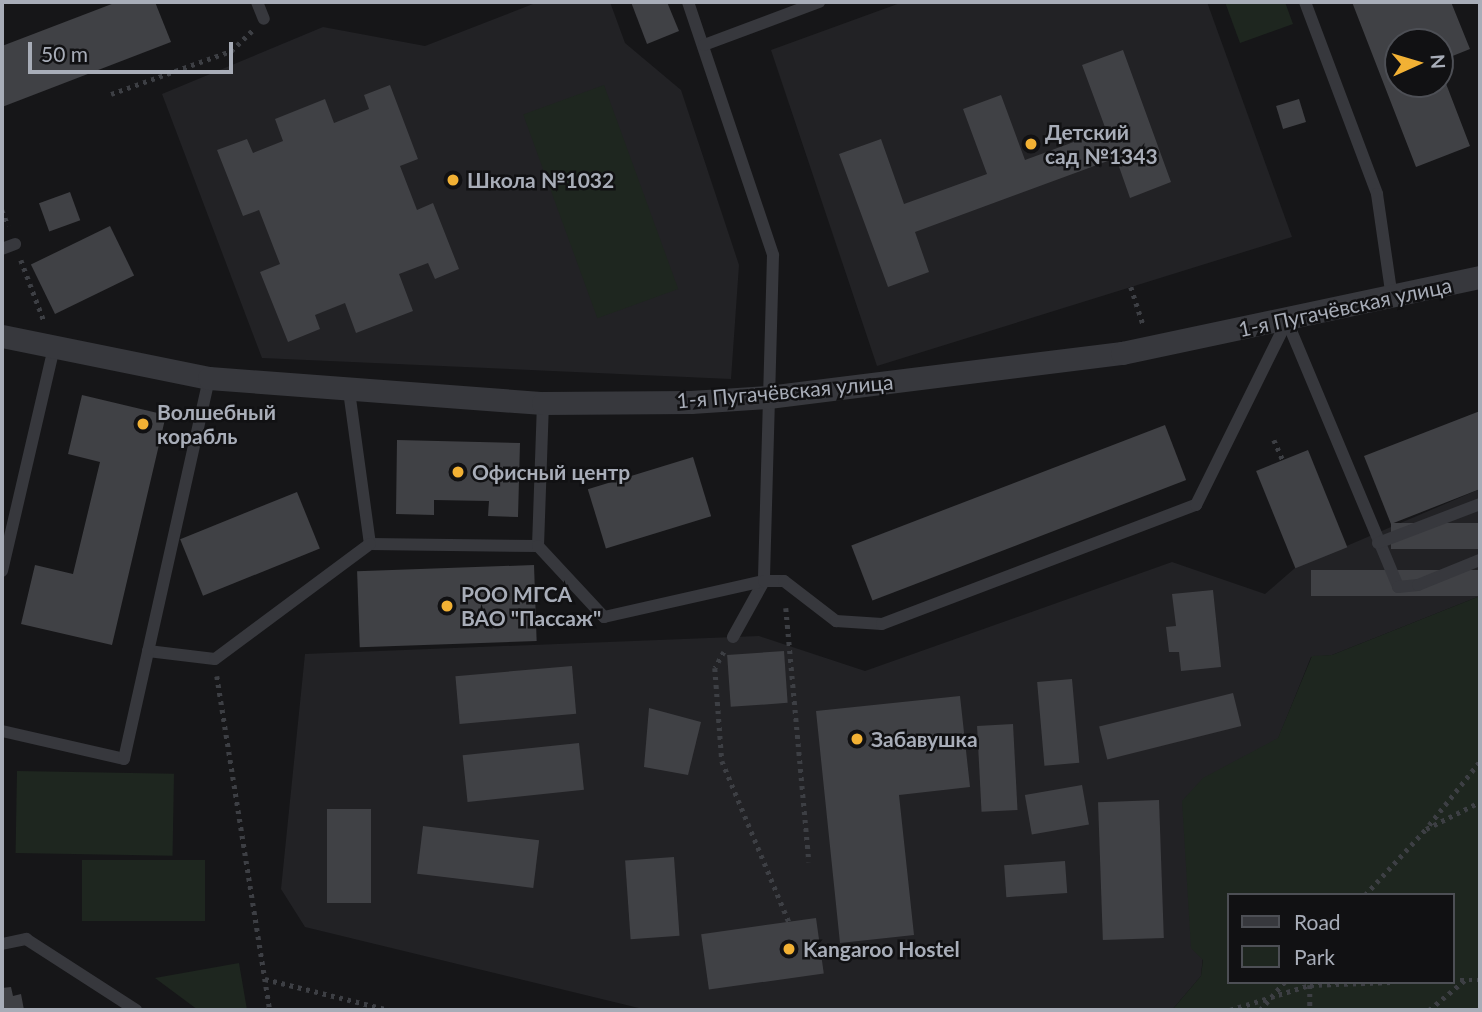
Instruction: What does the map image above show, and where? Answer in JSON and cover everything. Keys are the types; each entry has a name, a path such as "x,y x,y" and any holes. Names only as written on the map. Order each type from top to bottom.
{"street":[{"name":"1-я Пугачёвская улица","path":"2,336 209,378 349,391 543,403 768,397 1152,348 1480,278"}],"lane":[{"path":"257,2 264,19"},
{"path":"688,2 773,255 764,581 733,637"},
{"path":"704,45 819,2"},
{"path":"1305,2 1377,194 1392,298"},
{"path":"2,249 15,244"},
{"path":"1287,321 1398,587 1418,585 1480,560"},
{"path":"543,403 538,546 604,617 764,581 784,581 836,621 881,624 1196,505 1287,321"},
{"path":"2,571 54,348"},
{"path":"2,731 124,759 209,378"},
{"path":"349,391 370,544"},
{"path":"1378,543 1480,504"},
{"path":"148,651 215,659 370,544 538,546"},
{"path":"2,944 26,939 136,1010"}],"path":[{"path":"111,94 231,51 264,19"},
{"path":"2,210 54,348"},
{"path":"1131,287 1152,348"},
{"path":"1275,440 1283,460"},
{"path":"784,581 809,862"},
{"path":"733,637 715,668 722,761 789,922"},
{"path":"215,659 270,1010"},
{"path":"1367,893 1426,829 1480,761"},
{"path":"1426,829 1480,802"},
{"path":"265,979 389,1010"},
{"path":"1454,980 1480,980"},
{"path":"1429,1010 1465,980"},
{"path":"1260,1010 1282,984"},
{"path":"1230,1010 1310,985 1337,984"},
{"path":"1310,985 1310,1010"}],"shaded area":[{"name":"Школа №1032","path":"538,2 610,2 625,43 681,90 739,265 731,379 262,358 162,94 323,27 425,46"},
{"name":"Детский сад №1343","path":"903,2 1207,2 1292,237 877,366 771,50"},
{"path":"1480,489 1480,596 1332,655 1311,657 1207,915 1201,976 1172,1010 647,1010 305,927 281,889 305,654 759,636 865,671 1172,562 1265,594 1295,568"}],"green space":[{"path":"1225,2 1285,2 1293,24 1240,43"},
{"path":"604,85 678,289 597,318 523,114"},
{"path":"1480,596 1480,1010 1172,1010 1201,976 1203,960 1191,948 1182,801 1203,778 1278,738 1312,656 1332,655"},
{"path":"17,771 174,774 173,856 16,853"},
{"path":"82,860 205,860 205,921 82,921"},
{"path":"239,963 247,1010 198,1010 155,978"}],"building":[{"path":"117,2 155,2 171,42 2,107 2,46"},
{"path":"631,2 667,2 679,31 647,44"},
{"path":"1352,2 1451,2 1470,49 1454,55 1454,28 1384,28 1384,84"},
{"path":"1123,50 1171,182 1130,198 1116,158 915,232 929,272 888,287 839,154 881,139 904,204 987,174 963,109 1001,95 1025,160 1106,130 1082,65"},
{"path":"390,85 418,159 400,166 417,210 433,203 459,269 435,279 428,263 399,274 413,311 356,333 345,303 315,315 320,329 288,342 260,272 280,264 259,210 243,216 217,150 247,139 253,153 283,141 275,119 325,99 334,123 369,109 364,95"},
{"path":"1389,98 1452,98 1470,146 1416,167"},
{"path":"1299,99 1306,122 1283,129 1276,106"},
{"path":"70,192 80,220 49,231 39,203"},
{"path":"110,226 134,275 55,314 31,265"},
{"path":"82,395 166,415 112,645 21,624 35,565 73,574 100,462 68,454"},
{"path":"1480,411 1480,489 1391,524 1364,456"},
{"path":"1165,425 1186,480 872,600 851,545"},
{"name":"Офисный центр","path":"397,440 520,443 518,517 488,516 489,501 434,500 434,515 396,514"},
{"path":"1308,450 1347,547 1295,568 1256,471"},
{"path":"693,457 711,516 606,548 588,489"},
{"path":"297,492 320,549 203,596 180,539"},
{"path":"1391,523 1480,523 1480,549 1391,549"},
{"name":"РОО МГСА ВАО \"Пассаж\"","path":"534,565 537,641 360,647 357,571"},
{"path":"1311,570 1480,570 1480,596 1311,596"},
{"path":"1213,590 1221,667 1181,671 1179,652 1169,652 1166,627 1176,626 1172,594"},
{"path":"784,651 788,703 731,707 727,655"},
{"path":"572,666 576,714 460,724 455,676"},
{"path":"1072,679 1079,763 1044,766 1037,682"},
{"path":"1233,693 1241,726 1107,759 1099,726"},
{"path":"960,696 970,787 899,795 914,935 840,943 816,711"},
{"path":"649,708 701,722 688,775 644,767"},
{"path":"1013,724 1018,810 982,812 977,726"},
{"path":"579,743 584,790 468,802 463,755"},
{"path":"1082,785 1089,824 1032,834 1025,795"},
{"path":"1159,800 1164,938 1103,940 1098,802"},
{"path":"327,809 371,809 371,903 327,903"},
{"path":"423,826 539,840 533,888 417,874"},
{"path":"674,857 680,936 631,939 625,860"},
{"path":"1065,861 1067,893 1006,897 1004,865"},
{"path":"816,918 824,973 709,990 701,934"},
{"path":"11,987 13,996 21,994 24,1010 2,1010 2,988"}],"place":[{"name":"Детский сад №1343","path":"1031,144"},
{"name":"Школа №1032","path":"453,180"},
{"name":"Волшебный корабль","path":"143,424"},
{"name":"Офисный центр","path":"458,472"},
{"name":"РОО МГСА ВАО \"Пассаж\"","path":"447,606"},
{"name":"Забавушка","path":"857,739"},
{"name":"Kangaroo Hostel","path":"789,949"}]}
